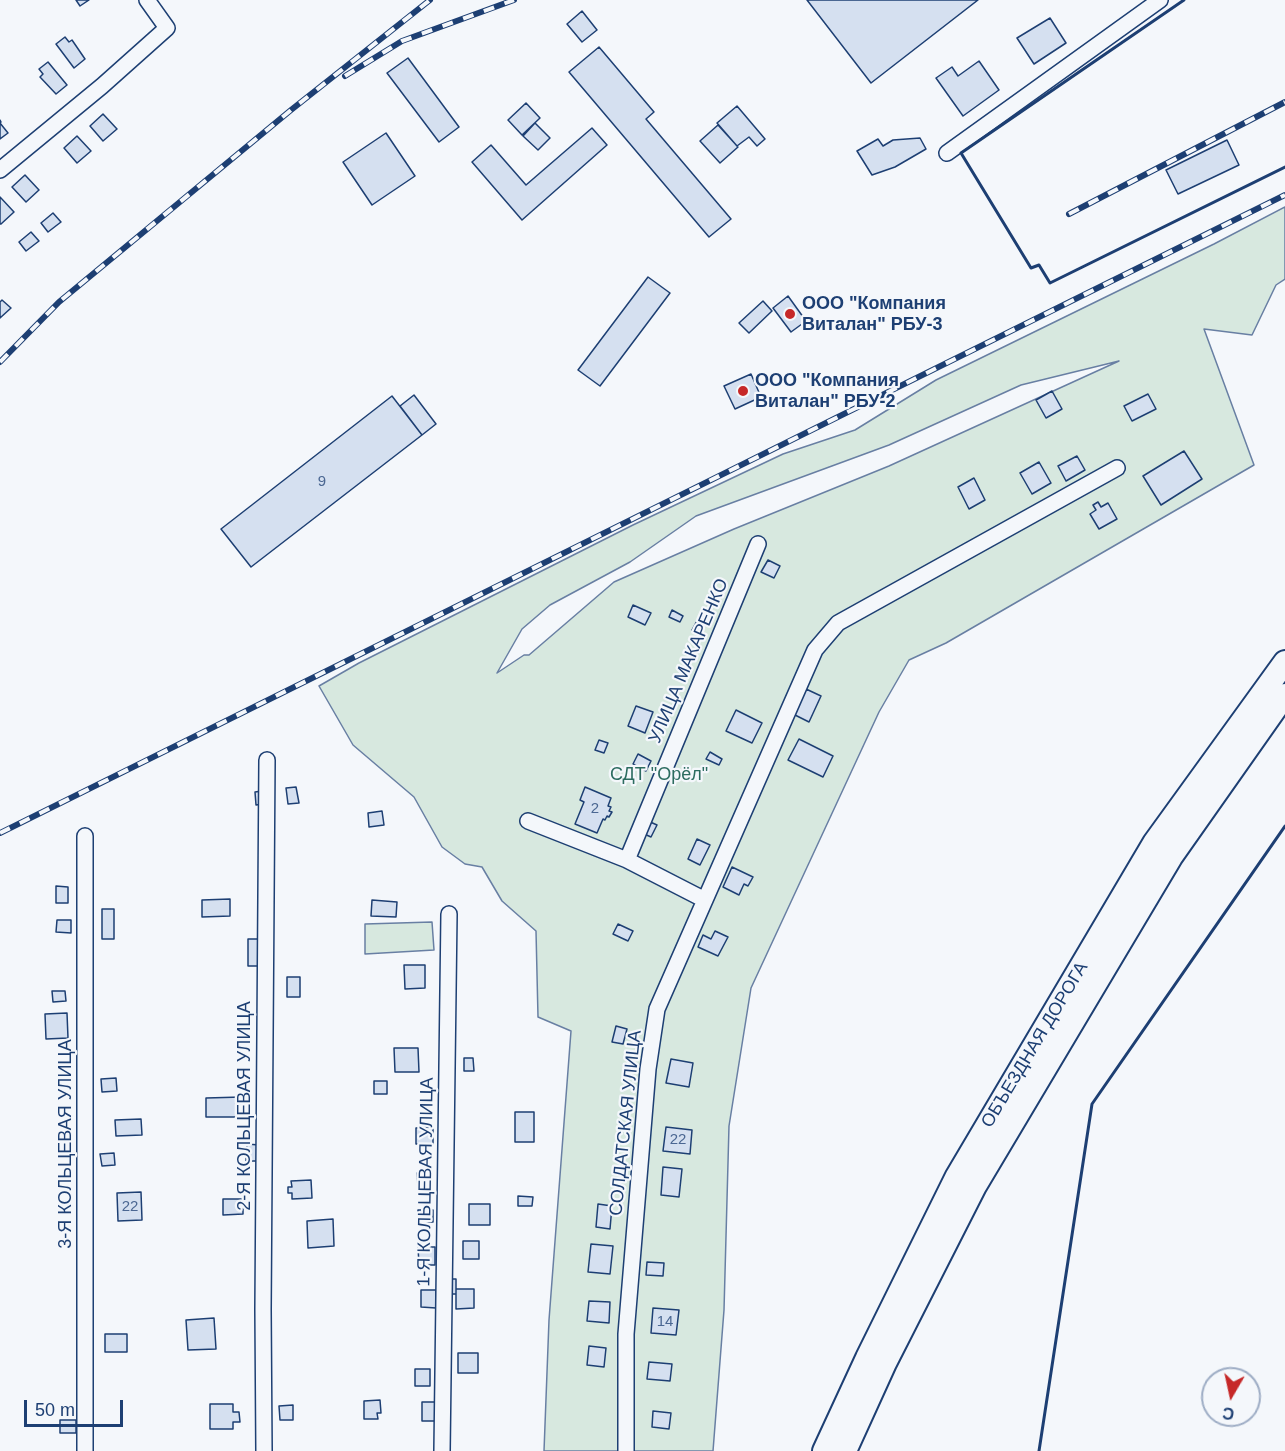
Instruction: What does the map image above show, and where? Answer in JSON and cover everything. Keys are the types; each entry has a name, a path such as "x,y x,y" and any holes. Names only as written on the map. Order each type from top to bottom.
{"highway":[{"name":"ОБЪЕЗДНАЯ ДОРОГА","path":"824,1451 957,1176 1154,843 1285,662"},
{"name":"ОБЪЕЗДНАЯ ДОРОГА","path":"845,1451 885,1363 975,1186 1171,857 1285,695"}],"street":[{"path":"0,170 102,86 167,28 147,0"},
{"path":"947,153 1160,0"},
{"name":"СОЛДАТСКАЯ УЛИЦА","path":"626,1451 626,1334 648,1069 657,1009 815,650 838,623 1117,468"},
{"name":"УЛИЦА МАКАРЕНКО","path":"627,860 758,544"},
{"name":"2-Я КОЛЬЦЕВАЯ УЛИЦА","path":"264,1451 267,760"},
{"path":"528,821 627,860 705,900"},
{"name":"3-Я КОЛЬЦЕВАЯ УЛИЦА","path":"85,837 85,1451"},
{"name":"1-Я КОЛЬЦЕВАЯ УЛИЦА","path":"442,1451 449,915"}],"green space":[{"name":"СДТ \"Орёл\"","path":"1285,207 1285,279 1276,285 1252,335 1204,329 1254,465 946,643 909,660 879,712 751,988 729,1126 724,1310 713,1451 544,1451 549,1320 571,1031 538,1017 536,931 502,901 482,867 465,864 442,847 414,797 353,745 319,686 359,663 633,525 783,454 855,430 936,380","holes":["1119,361 889,466 734,529 614,582 529,655 524,655 497,673 522,629 550,605 630,562 696,516 889,445 1021,385"]},
{"path":"432,922 434,950 365,954 365,924"}],"building":[{"path":"76,0 89,0 80,6"},
{"path":"807,0 978,0 871,83"},
{"path":"582,11 597,30 582,42 567,24"},
{"path":"1050,18 1066,43 1034,64 1017,38"},
{"path":"65,37 69,42 72,40 85,59 74,68 56,44"},
{"path":"599,47 654,112 646,119 731,219 709,237 569,72"},
{"path":"408,58 459,127 439,142 387,73"},
{"path":"979,61 999,90 963,116 936,78 952,67 958,76"},
{"path":"48,62 67,85 56,94 40,77 43,74 39,69"},
{"path":"526,103 540,118 522,135 508,120"},
{"path":"737,106 765,139 757,146 749,137 737,146 717,123"},
{"path":"103,114 117,129 103,141 90,126"},
{"path":"0,123 8,133 0,139"},
{"path":"535,123 550,138 538,150 523,136"},
{"path":"718,125 738,147 720,163 700,141"},
{"path":"592,128 607,145 522,220 472,162 491,145 526,185"},
{"path":"386,133 415,176 372,205 343,162"},
{"path":"77,136 91,151 77,163 64,148"},
{"path":"920,138 926,149 895,167 872,175 857,151 878,139 883,146 893,140"},
{"path":"1227,140 1239,165 1178,194 1166,170"},
{"path":"25,175 39,190 26,202 12,187"},
{"path":"0,197 14,212 1,224 0,224"},
{"path":"53,213 61,222 48,232 41,223"},
{"path":"31,232 39,241 26,251 19,242"},
{"path":"648,277 670,293 600,386 578,370"},
{"name":"ООО \"Компания Виталан\" РБУ-3","path":"788,296 806,321 791,332 773,308"},
{"path":"2,300 11,308 0,318 0,302"},
{"path":"763,301 772,311 749,333 739,323"},
{"name":"ООО \"Компания Виталан\" РБУ-2","path":"751,374 761,397 735,409 724,386"},
{"path":"1052,391 1062,409 1046,418 1036,400"},
{"path":"1148,394 1156,409 1132,421 1124,406"},
{"path":"414,395 436,424 422,435 400,406"},
{"path":"392,396 422,435 251,567 221,529"},
{"path":"1184,451 1202,479 1161,505 1143,476"},
{"path":"1077,456 1085,470 1066,481 1058,466"},
{"path":"1039,462 1051,483 1032,494 1020,473"},
{"path":"974,478 985,500 969,509 958,487"},
{"path":"1098,502 1101,507 1108,503 1117,519 1099,529 1090,514 1096,510 1093,505"},
{"path":"768,560 780,566 774,578 761,572"},
{"path":"633,605 651,613 645,625 628,617"},
{"path":"672,610 683,616 680,622 669,617"},
{"path":"698,619 705,623 699,634 692,630"},
{"path":"806,689 821,696 809,722 793,714"},
{"path":"636,706 653,712 645,733 628,726"},
{"path":"736,710 762,723 752,743 726,731"},
{"path":"799,739 833,756 823,777 788,760"},
{"path":"599,740 608,743 604,753 595,750"},
{"path":"710,752 722,759 719,765 706,759"},
{"path":"638,754 651,761 646,771 633,764"},
{"path":"296,787 299,803 288,804 286,788"},
{"path":"585,787 611,798 608,806 611,807 609,811 612,812 609,817 603,819 597,833 575,824 584,802 580,800"},
{"path":"262,791 263,804 256,805 255,792"},
{"path":"382,811 384,825 369,827 368,813"},
{"path":"648,821 657,825 651,837 642,833"},
{"path":"697,839 710,845 700,865 688,859"},
{"path":"732,867 753,877 748,886 744,884 739,895 723,887"},
{"path":"56,886 68,887 68,903 56,903"},
{"path":"230,899 230,916 202,917 202,900"},
{"path":"372,900 397,902 396,917 371,916"},
{"path":"102,909 114,909 114,939 102,939"},
{"path":"57,920 71,920 71,933 56,932"},
{"path":"618,924 633,931 628,941 613,934"},
{"path":"715,931 728,937 718,956 698,947 703,935 711,939"},
{"path":"248,939 264,939 264,966 248,966"},
{"path":"404,965 425,965 425,988 405,989"},
{"path":"287,977 300,977 300,997 287,997"},
{"path":"52,991 65,991 66,1001 53,1002"},
{"path":"67,1013 68,1038 46,1039 45,1014"},
{"path":"616,1026 627,1029 623,1044 612,1042"},
{"path":"394,1048 418,1048 419,1072 395,1072"},
{"path":"464,1058 473,1058 474,1071 464,1071"},
{"path":"671,1059 693,1063 689,1087 666,1083"},
{"path":"116,1078 117,1091 102,1092 101,1079"},
{"path":"374,1081 387,1081 387,1094 374,1094"},
{"path":"242,1097 242,1117 206,1117 206,1098"},
{"path":"515,1112 534,1112 534,1142 515,1142"},
{"path":"141,1119 142,1135 116,1136 115,1120"},
{"path":"433,1127 433,1144 416,1144 416,1128"},
{"path":"666,1127 692,1130 690,1154 663,1151"},
{"path":"247,1144 259,1145 259,1161 246,1161"},
{"path":"114,1153 115,1165 102,1166 100,1154"},
{"path":"663,1167 682,1169 679,1197 661,1195"},
{"path":"431,1172 432,1186 418,1187 417,1173"},
{"path":"311,1180 312,1198 292,1199 292,1193 288,1193 288,1187 292,1187 291,1181"},
{"path":"141,1192 142,1220 118,1221 117,1193"},
{"path":"518,1196 533,1197 532,1206 518,1206"},
{"path":"223,1199 243,1199 243,1214 223,1215"},
{"path":"469,1204 490,1204 490,1225 469,1225"},
{"path":"598,1204 612,1206 610,1229 596,1227"},
{"path":"418,1210 433,1210 433,1222 418,1222"},
{"path":"333,1219 334,1246 308,1248 307,1221"},
{"path":"463,1241 479,1241 479,1259 463,1259"},
{"path":"591,1244 613,1246 610,1274 588,1272"},
{"path":"418,1247 435,1247 435,1265 419,1265"},
{"path":"647,1262 664,1263 663,1276 646,1275"},
{"path":"445,1279 456,1279 456,1294 445,1294"},
{"path":"456,1289 474,1289 474,1308 456,1309"},
{"path":"421,1290 436,1290 436,1308 421,1307"},
{"path":"589,1301 610,1302 609,1323 587,1321"},
{"path":"653,1308 679,1310 676,1335 651,1333"},
{"path":"214,1318 216,1349 188,1350 186,1320"},
{"path":"105,1334 127,1334 127,1352 105,1352"},
{"path":"589,1346 606,1348 604,1367 587,1365"},
{"path":"458,1353 478,1353 478,1373 458,1373"},
{"path":"649,1362 672,1364 670,1381 647,1379"},
{"path":"415,1369 430,1369 430,1386 415,1386"},
{"path":"380,1400 381,1413 377,1413 378,1419 364,1419 364,1401"},
{"path":"422,1402 435,1402 435,1421 422,1421"},
{"path":"210,1404 233,1404 233,1412 239,1412 240,1422 233,1422 233,1429 210,1429"},
{"path":"293,1405 293,1420 280,1420 279,1406"},
{"path":"653,1411 671,1413 669,1429 652,1427"},
{"path":"60,1420 76,1420 76,1433 60,1433"}],"railway":[{"path":"0,362 59,302 291,110 430,0"},
{"path":"345,76 402,41 514,0"},
{"path":"1069,214 1285,102"},
{"path":"0,833 1285,195"}],"wall":[{"path":"1184,0 961,153 1031,268 1039,265 1050,283 1285,167"},
{"path":"1039,1451 1092,1104 1285,826"}],"place":[{"name":"ООО \"Компания Виталан\" РБУ-3","path":"790,314"},
{"name":"ООО \"Компания Виталан\" РБУ-2","path":"743,391"}]}
